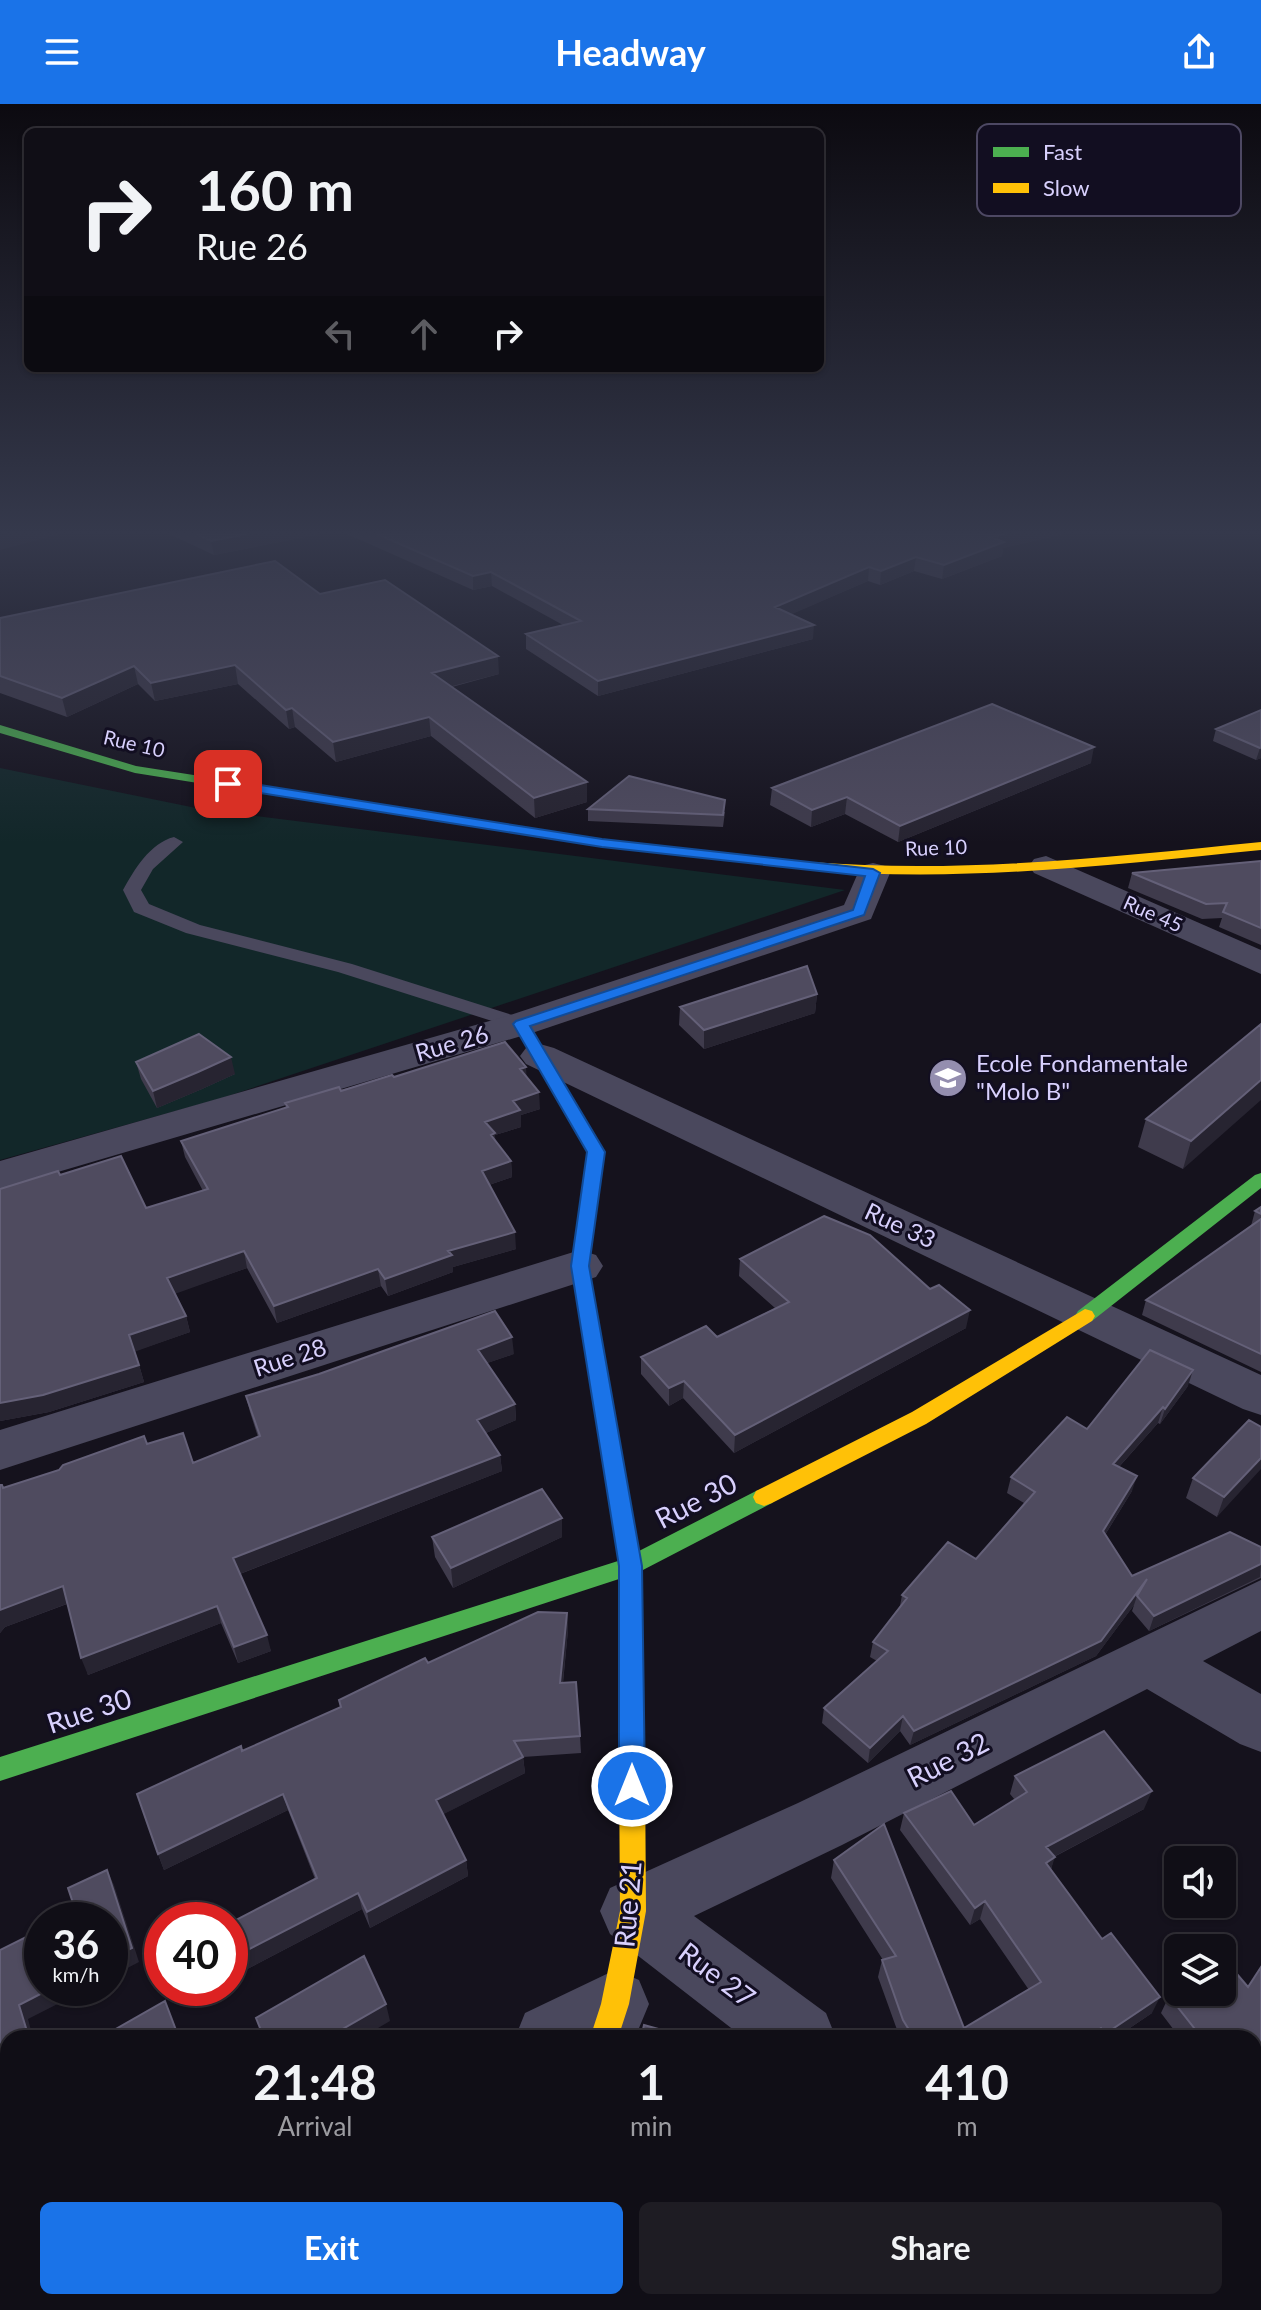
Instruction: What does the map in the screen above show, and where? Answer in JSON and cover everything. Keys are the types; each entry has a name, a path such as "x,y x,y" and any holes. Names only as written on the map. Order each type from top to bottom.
{"street":[{"name":"Rue 10","path":"0,729 135,769 602,843 873,873 1046,866 1261,846"},
{"name":"Rue 45","path":"1046,866 1261,963"},
{"name":"Rue 26","path":"0,1175 530,1040 859,912 873,873"},
{"name":"Rue 21","path":"530,1040 596,1152 580,1266 630,1566 633,1911 609,2021"},
{"name":"Rue 33","path":"530,1040 1261,1396"},
{"name":"Rue 30","path":"0,1769 630,1566 919,1418 1088,1314 1261,1179"},
{"name":"Rue 28","path":"0,1450 580,1266"},
{"name":"Rue 32","path":"633,1911 820,1824 1261,1604"},
{"path":"1149,1660 1261,1725"},
{"name":"Rue 27","path":"633,1911 790,2030"},
{"path":"578,2030 609,2021"}],"lane":[{"path":"174,842 146,866 132,890 141,908 193,929 345,968 530,1040"}],"green space":[{"path":"0,768 201,809 845,890 222,1098 0,1160"}],"building":[{"path":"0,637 470,637 498,656 432,673 587,782 534,798 429,717 333,742 292,708 286,710 235,665 151,683 134,666 62,698 0,676"},
{"path":"531,637 768,637 598,681"},
{"path":"992,704 1094,747 900,826 847,797 812,810 772,788"},
{"path":"1261,710 1260,748 1216,729"},
{"path":"629,776 725,800 723,815 588,809"},
{"path":"1261,861 1261,928 1223,912 1227,903 1206,904 1132,873"},
{"path":"807,966 817,994 704,1030 680,1007"},
{"path":"1261,1024 1261,1080 1191,1141 1146,1119"},
{"path":"199,1034 231,1057 153,1091 136,1062"},
{"path":"505,1042 526,1067 520,1069 539,1092 513,1101 520,1110 485,1122 511,1161 482,1171 515,1232 448,1251 452,1255 385,1279 378,1269 274,1306 244,1251 167,1278 186,1316 129,1335 139,1365 43,1395 0,1403 0,1189 121,1156 146,1208 208,1189 181,1141 288,1107 285,1103 339,1087 341,1091 392,1075 394,1077"},
{"path":"824,1216 870,1235 930,1289 939,1285 970,1310 735,1435 684,1381 669,1388 641,1357 706,1326 717,1337 789,1302 740,1259"},
{"path":"1261,1219 1261,1354 1146,1300"},
{"path":"495,1311 512,1337 478,1350 515,1404 477,1420 500,1455 233,1558 267,1635 234,1647 217,1606 81,1658 63,1586 0,1610 0,1485 3,1488 59,1470 63,1465 144,1436 147,1444 183,1433 193,1463 260,1436 246,1396 319,1374"},
{"path":"1150,1350 1193,1370 1165,1409 1163,1407 1113,1464 1137,1476 1103,1531 1132,1576 1230,1532 1261,1547 1261,1564 1154,1616 1137,1596 1147,1579 1101,1641 914,1731 903,1716 870,1748 824,1708 888,1651 873,1642 907,1598 902,1595 948,1542 976,1559 1035,1492 1011,1477 1067,1417 1087,1429"},
{"path":"1249,1420 1261,1427 1261,1458 1224,1497 1193,1478"},
{"path":"542,1489 562,1518 451,1568 432,1537"},
{"path":"538,1612 567,1613 560,1683 576,1682 580,1736 514,1741 523,1757 436,1800 466,1860 367,1912 358,1893 248,1950 248,1914 317,1878 283,1794 158,1854 137,1794 241,1746 242,1751 341,1707 339,1700 425,1658 428,1663"},
{"path":"1104,1731 1152,1791 1046,1847 1055,1857 1046,1863 1102,1939 1111,1933 1160,1997 1111,2030 909,2030 882,1960 896,1956 834,1860 884,1824 964,2028 1041,1982 985,1901 975,1908 904,1813 951,1791 974,1825 1027,1792 1015,1776"},
{"path":"107,1870 117,1902 73,1902 68,1888"},
{"path":"24,1938 24,2002 19,2005 27,2030 0,2030 0,1950"},
{"path":"364,1956 386,2004 341,2030 261,2030 256,2018"},
{"path":"1261,1967 1261,2030 1196,2030 1177,2006 1236,2006 1236,1973 1248,1987"},
{"path":"156,2006 167,2006 176,2030 114,2030"},
{"path":"644,2025 662,2030 643,2030"}],"traffic: fast":[{"path":"0,729 135,769 602,843 811,866"},
{"path":"521,1024 596,1152 580,1266 630,1566 632,1763"},
{"path":"1085,1316 1261,1179"},
{"path":"0,1769 630,1566 764,1497"}],"traffic: slow":[{"path":"811,866 867,871 980,871 1261,846"},
{"path":"764,1497 919,1418 1085,1316"},
{"path":"607,2030 615,2004 633,1911 632,1763"}],"place":[{"name":"Ecole Fondamentale \"Molo B\"","path":"948,1078"}],"route":[{"path":"228,784 602,843 873,873 859,912 521,1024 596,1152 580,1266 630,1566 632,1786"}]}
